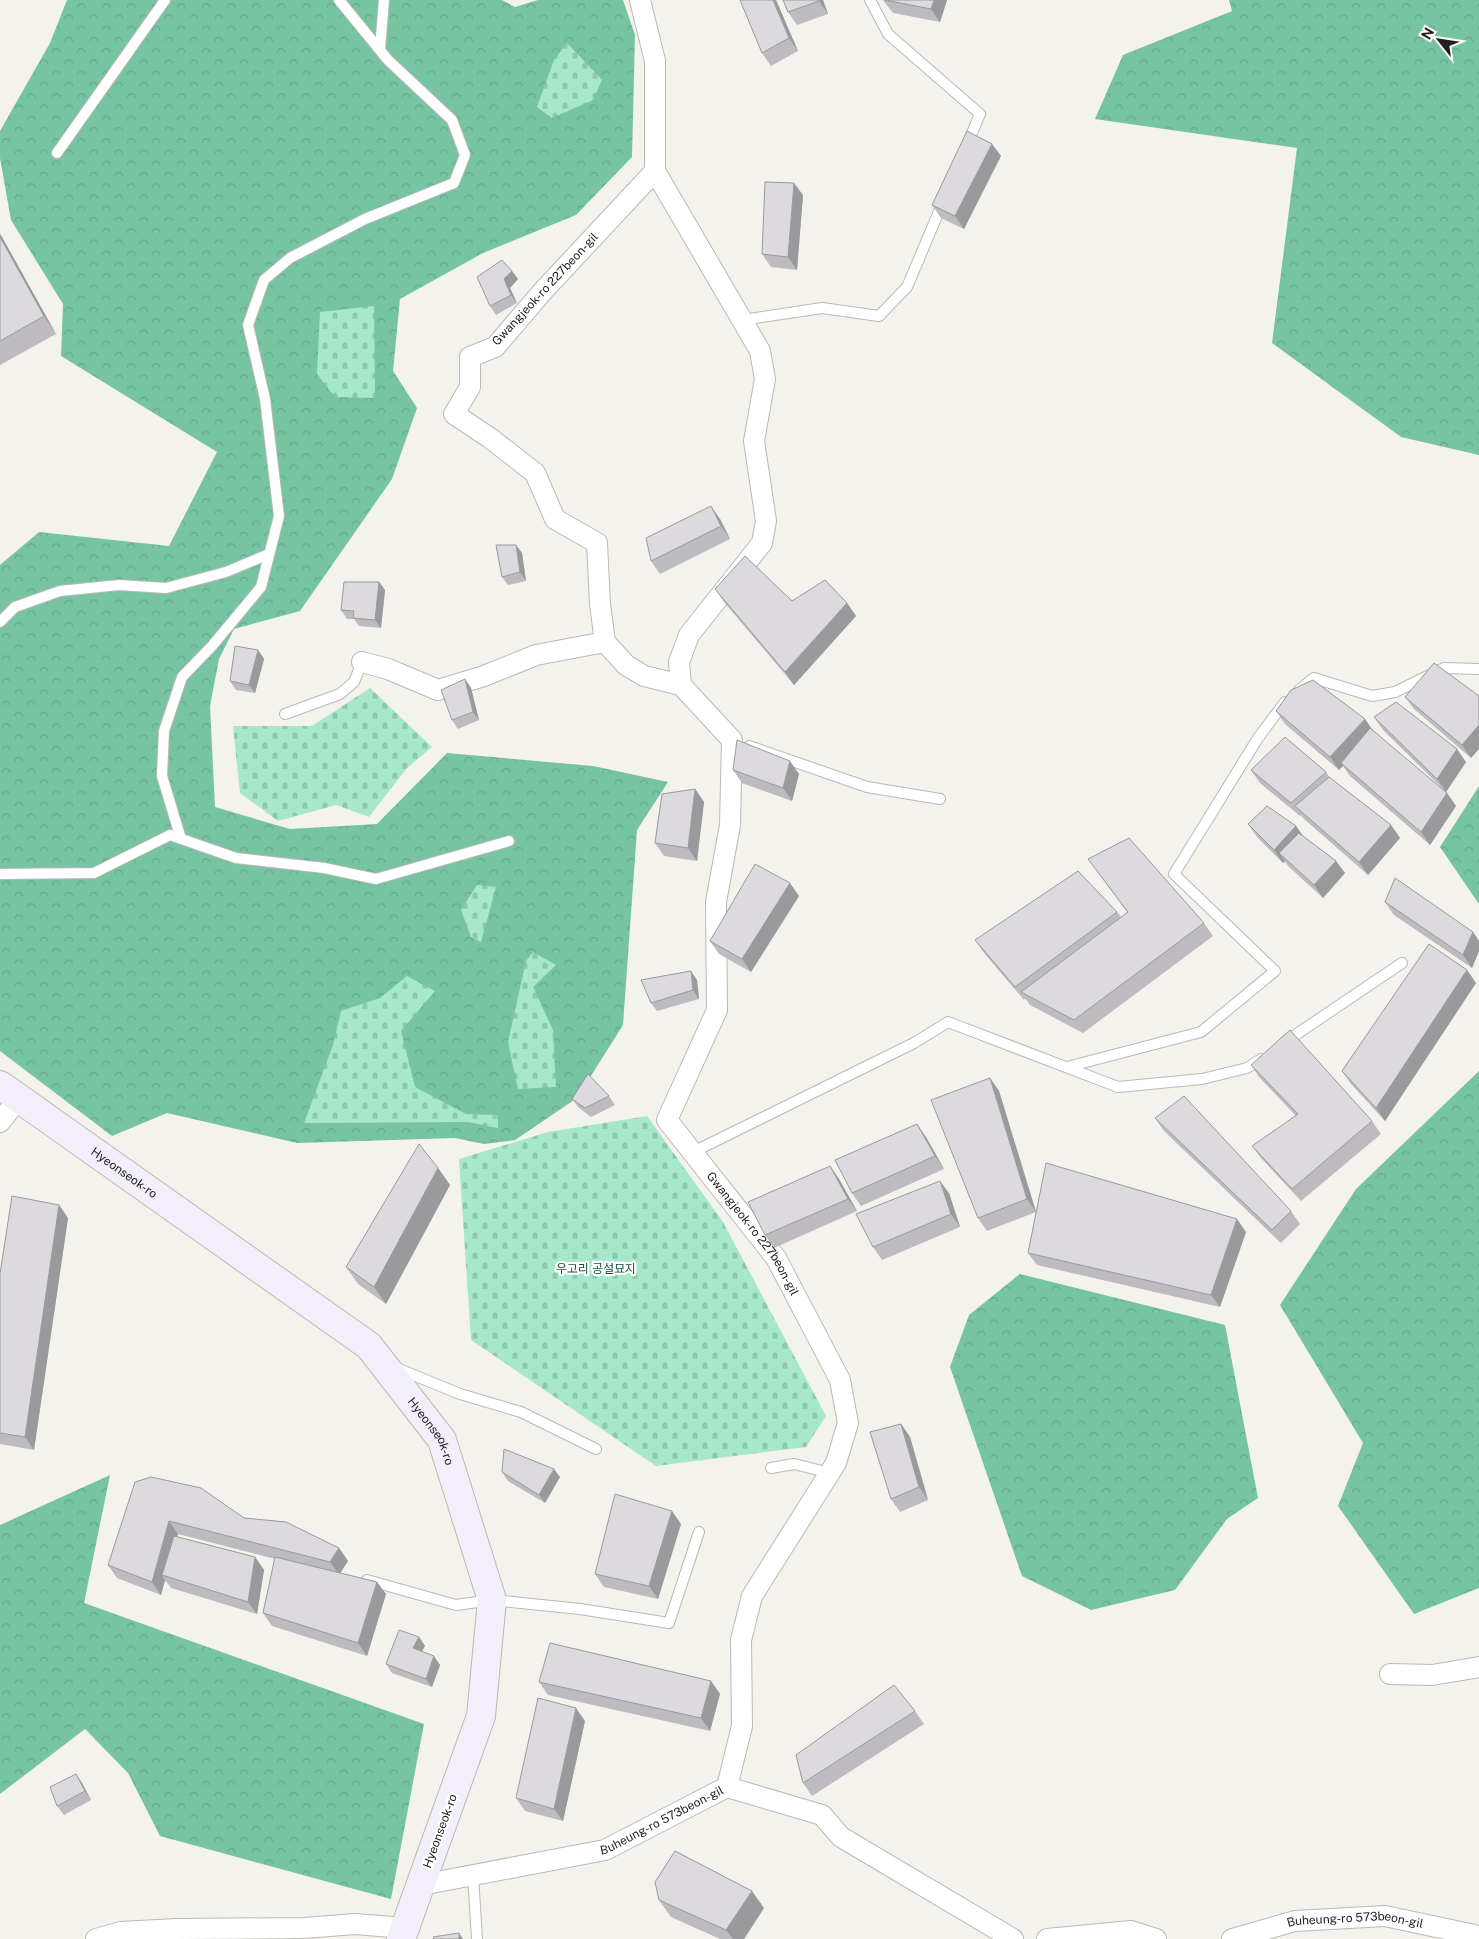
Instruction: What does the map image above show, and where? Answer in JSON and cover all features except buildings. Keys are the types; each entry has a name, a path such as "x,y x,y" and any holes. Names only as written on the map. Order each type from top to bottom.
{"street":[{"path":"640,0 654,61 655,171 760,351 765,379 754,441 766,521 762,543 689,635 680,662 681,685"},
{"name":"Gwangjeok-ro 227beon-gil","path":"605,642 600,604 596,543 555,519 535,473 490,438 454,414 470,386 470,358 495,346 543,291 655,171"},
{"path":"362,662 388,669 438,690 484,676 536,655 605,642 626,665 644,676 681,685 732,740"},
{"name":"Gwangjeok-ro 227beon-gil","path":"727,1787 742,1726 741,1640 752,1596 836,1464 848,1423 840,1380 776,1258 667,1120 716,1010 716,902 730,825 732,740"},
{"name":"Hyeonseok-ro","path":"0,1122 9,1092 369,1346 442,1440 492,1600 481,1716 403,1934"},
{"path":"1390,1674 1432,1675 1479,1667"},
{"name":"Buheung-ro 573beon-gil","path":"421,1885 605,1850 727,1787 822,1815 841,1837 1013,1939"},
{"name":"Buheung-ro 573beon-gil","path":"1232,1939 1295,1920 1385,1916 1479,1936"},
{"path":"96,1939 121,1932 176,1929 304,1928 355,1924 403,1934"},
{"path":"1047,1939 1131,1931 1156,1939"}],"lane":[{"path":"57,153 165,0"},
{"path":"181,839 162,776 164,731 182,677 212,646 261,587 279,516 265,399 248,324 264,280 290,258 365,219 454,182 465,155 452,120 388,60 339,0"},
{"path":"380,49 384,0"},
{"path":"870,0 888,34 980,114 963,155"},
{"path":"742,320 822,308 879,316 907,287 948,190"},
{"path":"0,622 15,607 60,591 119,585 166,588 226,572 269,554"},
{"path":"285,714 340,694 354,682 362,662"},
{"path":"1067,1067 1201,1032 1275,971 1174,874 1258,738 1287,700 1314,678 1372,696 1395,692 1444,668 1479,669"},
{"path":"732,740 867,787 940,799"},
{"path":"0,874 94,873 170,835 236,858 324,868 376,878 509,841"},
{"path":"693,1152 914,1043 948,1022 1118,1087 1202,1080 1247,1068 1402,963"},
{"path":"382,1362 460,1394 521,1412 596,1449"},
{"path":"770,1468 794,1464 830,1473"},
{"path":"360,1578 456,1605 492,1600 580,1609 669,1623 699,1532"},
{"path":"473,1875 477,1939"}],"green space":[{"path":"67,0 502,0 515,7 538,0 623,0 635,35 632,157 576,215 483,253 400,299 393,371 417,408 392,479 300,611 234,629 219,659 210,706 215,807 290,829 377,824 447,753 593,766 668,782 637,830 623,1025 577,1098 515,1140 484,1144 455,1138 297,1143 167,1113 112,1136 0,1051 0,565 39,532 169,546 217,452 61,356 63,304 11,220 0,158 0,131 50,43"},
{"path":"1229,0 1479,0 1479,455 1401,437 1272,343 1297,148 1095,119 1123,55 1232,11"},
{"path":"567,43 602,80 593,100 552,118 537,107 554,60"},
{"path":"374,306 375,398 335,397 317,374 320,312"},
{"path":"370,688 432,747 407,768 369,817 336,805 278,821 240,793 233,726 312,726"},
{"path":"1479,786 1479,904 1440,847"},
{"path":"477,885 496,887 481,942 471,937 461,910"},
{"path":"533,952 556,965 533,987 553,1030 556,1087 518,1089 508,1042 526,961"},
{"path":"407,976 435,991 401,1031 415,1087 466,1114 498,1115 498,1128 468,1122 304,1123 333,1045 341,1011 380,998"},
{"path":"1479,1071 1479,1588 1414,1614 1338,1506 1363,1443 1280,1305 1356,1189"},
{"name":"우고리 공설묘지","path":"647,1116 723,1222 826,1416 806,1447 656,1466 471,1340 459,1159 548,1132"},
{"path":"1020,1274 1225,1325 1258,1498 1227,1519 1175,1590 1091,1610 1022,1576 950,1367 969,1315"},
{"path":"110,1475 84,1603 424,1724 391,1899 160,1836 128,1773 85,1729 0,1794 0,1525"}]}
